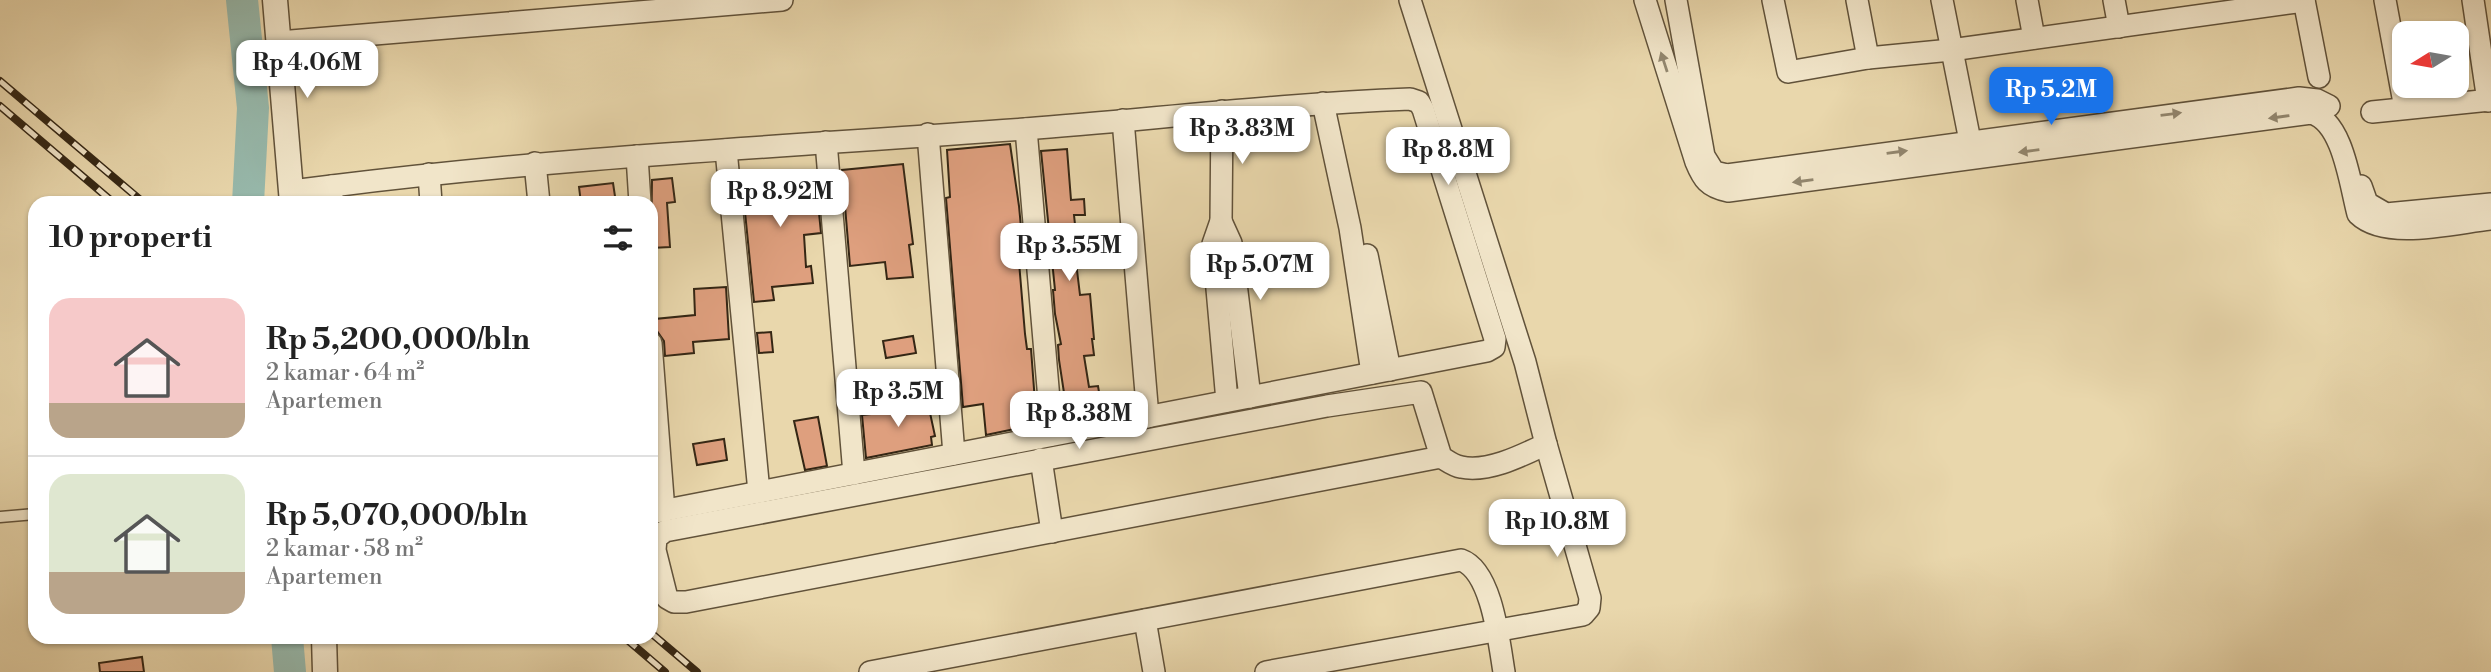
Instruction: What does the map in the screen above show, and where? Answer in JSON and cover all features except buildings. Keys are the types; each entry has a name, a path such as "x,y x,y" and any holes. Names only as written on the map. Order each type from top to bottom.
{"street":[{"path":"275,0 279,42 310,193 429,174 535,163 1026,129 1323,103 1419,102 1495,339 1494,347 1487,351 658,512"},
{"path":"279,42 782,0"},
{"path":"1266,672 1583,615 1588,608 1590,598 1525,362 1410,0"},
{"path":"1645,0 1696,162 1702,177 1718,189 1727,191 2299,98 2316,100 2339,116 2346,128 2362,193 2374,210 2386,214 2491,204"},
{"path":"1676,0 1704,156 1714,172 1727,175 2311,113 2323,116 2336,133 2358,214 2368,224 2397,229 2491,219"},
{"path":"1773,0 1788,72 1868,58 1951,50 2119,27 2203,8 2304,1 2319,77"},
{"path":"1857,0 1868,58"},
{"path":"1942,0 1972,150"},
{"path":"2027,0 2034,38"},
{"path":"2113,0 2119,27"},
{"path":"2385,0 2404,108"},
{"path":"2372,112 2490,101 2473,0"},
{"path":"1323,103 1381,371"},
{"path":"1222,111 1220,221 1213,244 1227,401"},
{"path":"1124,120 1148,417"},
{"path":"1026,129 1052,435"},
{"path":"928,134 954,454"},
{"path":"826,142 854,474"},
{"path":"726,150 759,492"},
{"path":"637,156 640,196"},
{"path":"535,163 538,196"},
{"path":"429,174 431,196"},
{"path":"1220,221 1231,243 1250,397"},
{"path":"658,537 666,531 1041,459 1421,392 1441,457"},
{"path":"658,562 667,598 685,603 1441,457 1461,467 1489,465 1522,456 1546,444"},
{"path":"1041,459 1052,532"},
{"path":"870,672 1461,560 1472,564 1480,576 1497,630 1504,672"},
{"path":"1145,620 1154,672"},
{"path":"324,644 325,672"}],"lane":[{"path":"0,517 28,515"}],"waterway":[{"path":"242,0 253,108 248,196"},
{"path":"288,644 290,672"}],"railway":[{"path":"0,81 136,196"},
{"path":"0,106 106,196"},
{"path":"658,639 697,672"},
{"path":"632,644 665,672"}]}
